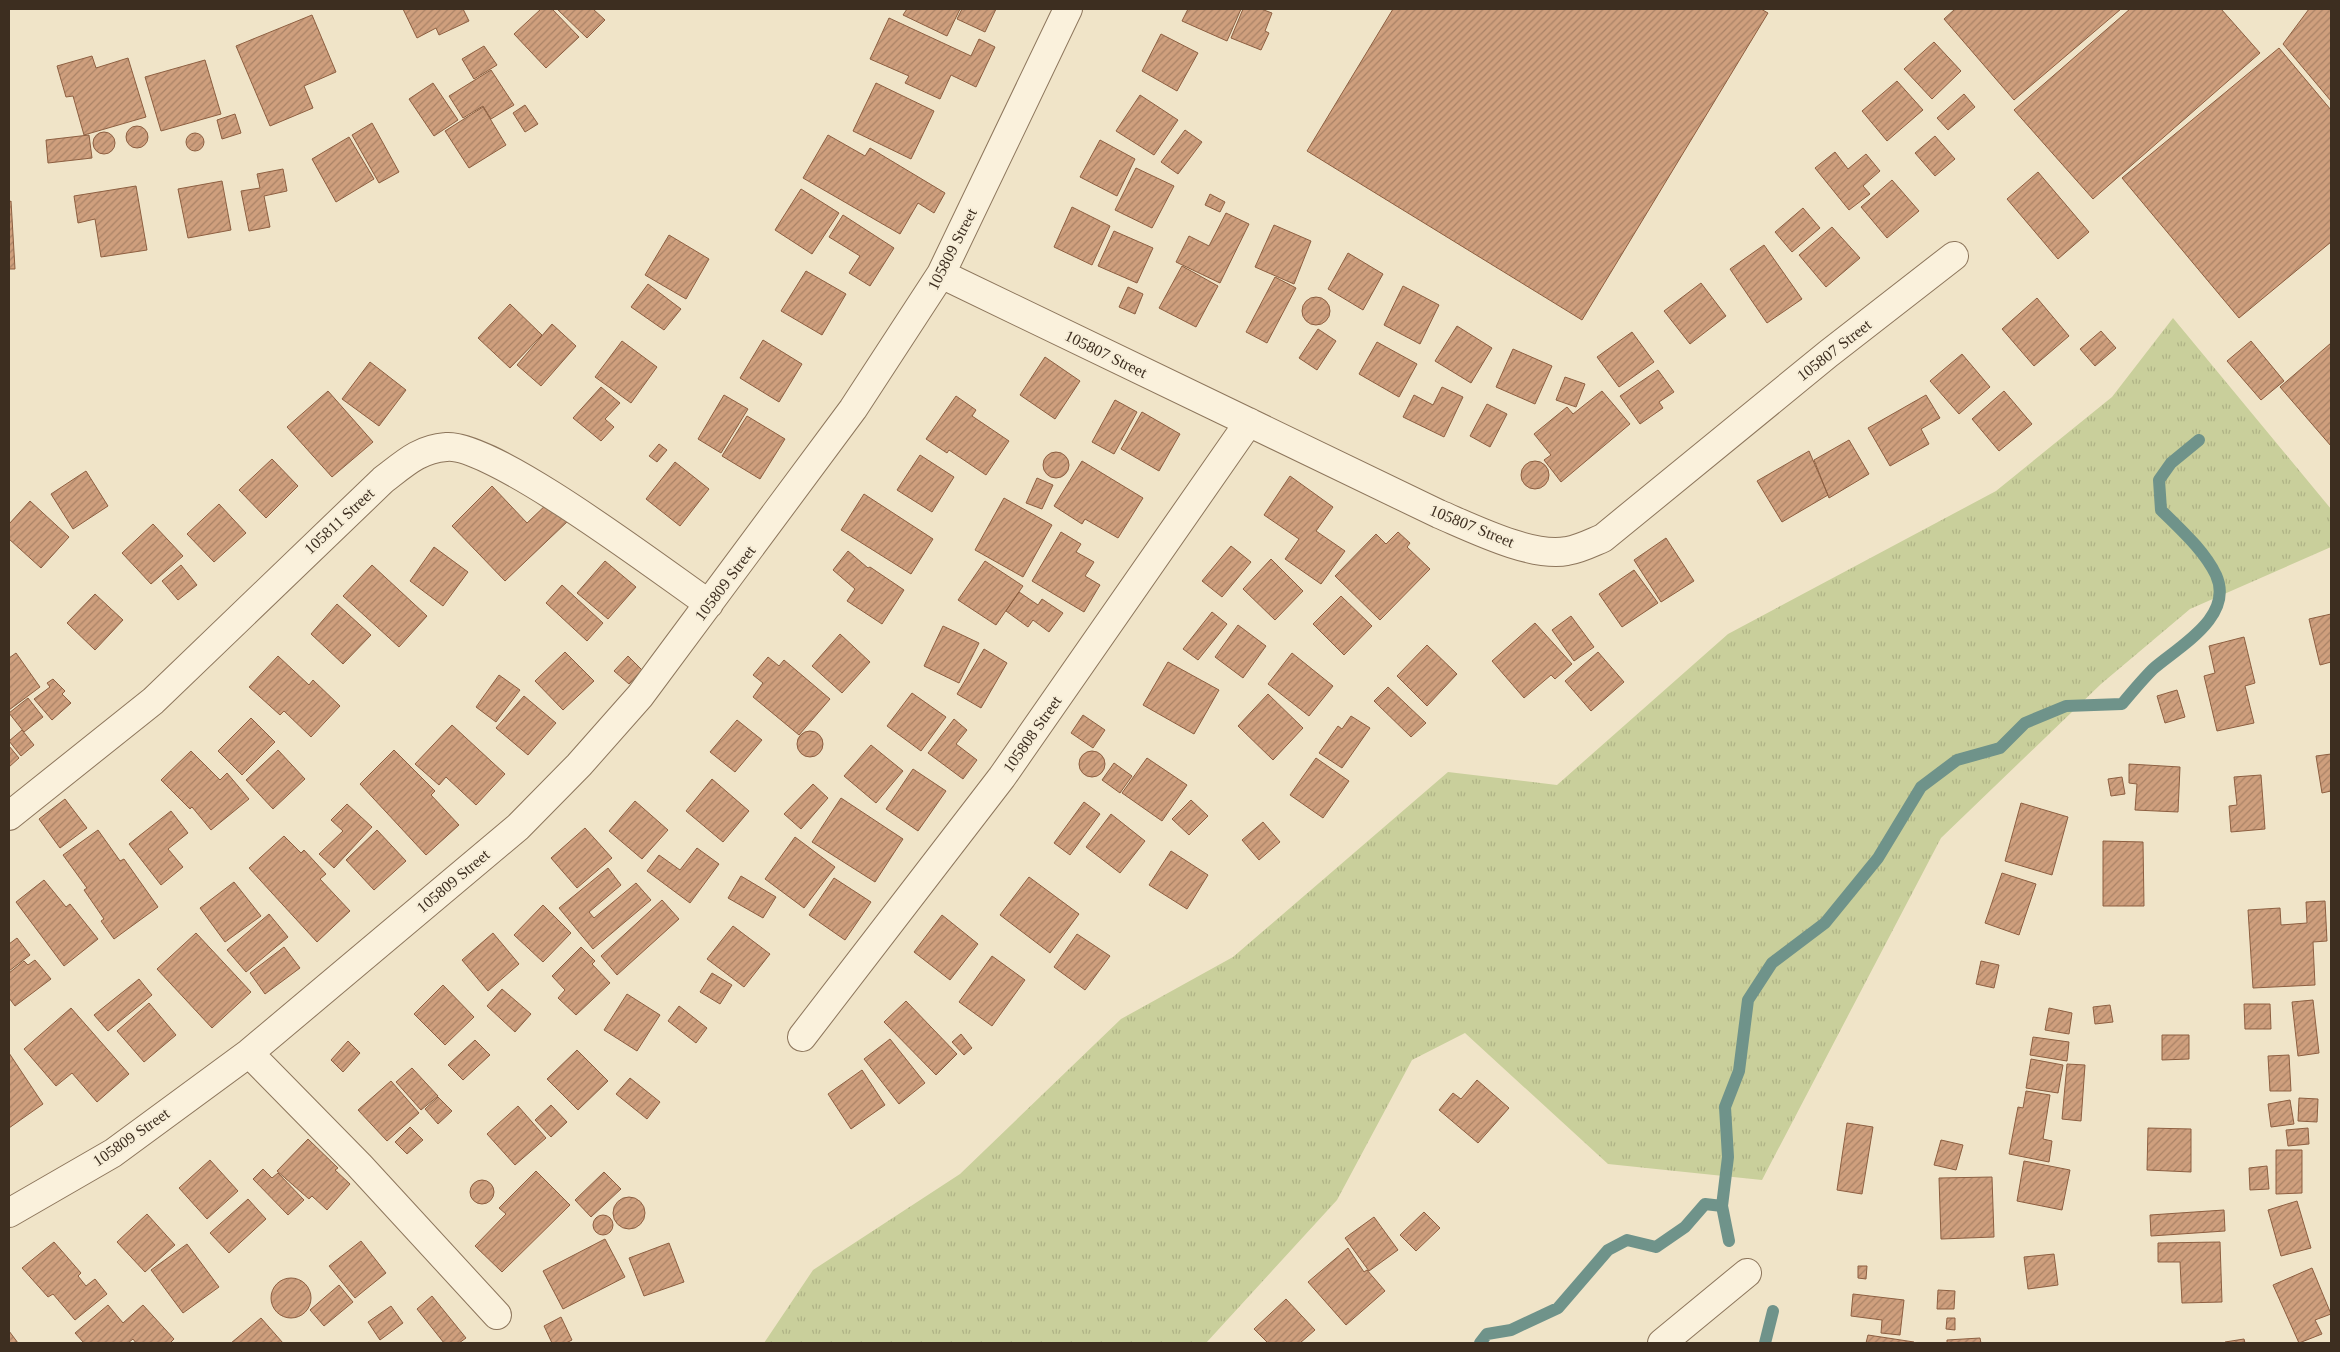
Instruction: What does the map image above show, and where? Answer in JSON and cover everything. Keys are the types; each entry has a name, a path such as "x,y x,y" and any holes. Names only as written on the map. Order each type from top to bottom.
{"street":[{"name":"105809 Street","path":"9,1213 113,1152 249,1053 518,827 579,764 640,696 853,409 941,274 1068,9"},
{"name":"105807 Street","path":"941,274 1482,532 1519,545 1544,551 1565,552 1603,538 1828,354 1954,256"},
{"name":"105808 Street","path":"802,1037 1002,777 1249,422"},
{"name":"105811 Street","path":"9,816 153,701 383,480 417,454 448,446 479,455 535,483 709,604"},
{"path":"249,1053 359,1165 497,1314"},
{"path":"1662,1343 1747,1273"}],"green space":[{"path":"2173,318 2331,509 2331,547 2190,609 2101,684 1941,838 1762,1180 1608,1164 1465,1033 1412,1060 1337,1200 1206,1343 764,1343 813,1270 960,1174 1121,1019 1233,957 1448,772 1557,785 1728,634 1996,491 2112,397"}],"building":[{"path":"403,9 463,9 469,21 439,35 436,28 417,38"},
{"path":"541,9 552,9 579,37 546,68 514,34"},
{"path":"557,9 593,9 605,20 587,38"},
{"path":"907,9 960,9 947,36 903,15"},
{"path":"962,9 996,9 985,32 957,19"},
{"path":"1188,9 1241,9 1227,41 1182,21"},
{"path":"1243,9 1261,9 1272,13 1265,31 1269,33 1261,50 1231,38"},
{"path":"1393,9 1761,9 1768,13 1582,320 1307,151"},
{"path":"1955,9 2121,9 2014,100 1944,19"},
{"path":"2130,9 2221,9 2260,53 2093,199 2014,110"},
{"path":"2309,9 2331,9 2331,101 2283,44"},
{"path":"312,15 336,72 304,86 313,108 270,126 236,46"},
{"path":"889,18 971,56 979,39 995,47 976,87 951,75 940,99 905,83 909,76 870,59"},
{"path":"1161,34 1198,53 1177,91 1142,71"},
{"path":"1934,42 1961,71 1932,99 1904,69"},
{"path":"484,46 497,65 474,79 462,59"},
{"path":"2279,48 2331,110 2331,242 2239,318 2122,178"},
{"path":"92,56 96,68 128,58 146,117 84,135 73,96 66,97 57,66"},
{"path":"205,60 221,114 161,131 145,77"},
{"path":"491,70 514,105 491,119 483,106 463,118 449,96"},
{"path":"1897,81 1923,110 1887,141 1862,111"},
{"path":"433,83 458,120 434,136 409,99"},
{"path":"876,83 934,111 911,159 853,131"},
{"path":"1964,94 1975,107 1948,130 1937,118"},
{"path":"1140,95 1178,120 1154,155 1116,131"},
{"path":"525,105 538,124 525,132 513,113"},
{"path":"483,107 506,145 469,168 445,131"},
{"path":"235,114 241,133 222,139 217,120"},
{"path":"372,123 399,172 379,183 352,135"},
{"path":"137,126 145,129 148,137 145,145 137,148 129,145 126,137 129,129"},
{"path":"1185,130 1202,142 1178,174 1161,162"},
{"path":"100,132 108,132 115,139 115,147 108,154 100,154 93,147 93,139"},
{"path":"191,133 199,133 204,138 202,149 191,151 186,146 186,138"},
{"path":"89,135 92,158 48,163 46,140"},
{"path":"828,135 865,156 870,148 945,193 934,213 918,203 900,234 803,178"},
{"path":"1935,136 1955,159 1935,176 1915,153"},
{"path":"349,137 374,179 336,202 312,159"},
{"path":"1100,140 1135,159 1117,196 1080,177"},
{"path":"1835,152 1848,169 1866,154 1880,171 1863,186 1870,194 1849,210 1815,168"},
{"path":"1136,168 1174,186 1152,228 1115,210"},
{"path":"283,169 287,191 264,196 270,227 249,231 241,191 260,188 257,174"},
{"path":"2038,172 2089,232 2058,259 2007,199"},
{"path":"1892,180 1919,211 1887,238 1861,207"},
{"path":"222,181 231,230 188,238 178,189"},
{"path":"136,186 147,250 101,257 95,219 78,223 74,196"},
{"path":"801,189 839,213 812,254 775,230"},
{"path":"1210,194 1225,202 1220,212 1205,205"},
{"path":"11,201 15,269 9,269 9,202"},
{"path":"1072,207 1110,226 1092,265 1054,247"},
{"path":"1803,208 1820,228 1792,252 1775,232"},
{"path":"1226,213 1249,224 1220,283 1176,262 1189,236 1209,246"},
{"path":"843,215 894,248 870,286 849,273 860,256 829,237"},
{"path":"1274,225 1311,241 1294,284 1255,267"},
{"path":"1832,227 1860,258 1826,287 1799,255"},
{"path":"1114,231 1153,248 1137,283 1098,266"},
{"path":"669,235 709,259 686,299 645,275"},
{"path":"1764,245 1802,299 1767,323 1730,269"},
{"path":"1348,253 1383,274 1363,310 1328,289"},
{"path":"1182,266 1218,286 1196,327 1159,308"},
{"path":"806,271 846,294 822,335 781,311"},
{"path":"1275,277 1296,288 1267,343 1246,332"},
{"path":"1701,283 1726,316 1690,344 1664,311"},
{"path":"648,284 681,309 664,330 631,307"},
{"path":"1403,286 1439,305 1420,344 1384,325"},
{"path":"1128,287 1143,294 1135,314 1119,307"},
{"path":"1316,297 1326,301 1330,311 1326,321 1316,325 1306,321 1302,311 1306,301"},
{"path":"2037,298 2069,336 2034,366 2002,329"},
{"path":"510,304 542,335 510,368 478,338"},
{"path":"552,324 576,346 541,386 517,365"},
{"path":"1457,326 1492,348 1471,383 1435,361"},
{"path":"1318,329 1336,341 1317,370 1299,358"},
{"path":"2101,331 2116,348 2095,366 2080,349"},
{"path":"1632,332 1654,362 1619,387 1597,357"},
{"path":"763,340 802,364 779,402 740,378"},
{"path":"622,341 657,367 631,403 595,377"},
{"path":"2251,341 2284,381 2261,400 2227,361"},
{"path":"1377,342 1417,364 1399,397 1359,374"},
{"path":"2331,343 2331,446 2280,387"},
{"path":"1513,349 1552,366 1535,404 1496,387"},
{"path":"1962,354 1990,387 1959,414 1930,381"},
{"path":"1045,357 1080,381 1055,419 1020,395"},
{"path":"370,362 406,390 379,426 342,399"},
{"path":"1658,370 1674,392 1659,402 1663,408 1640,424 1620,396"},
{"path":"1565,377 1585,384 1576,407 1556,400"},
{"path":"601,387 620,403 605,419 614,427 601,441 573,418"},
{"path":"1442,387 1463,397 1444,437 1403,417 1414,395 1433,405"},
{"path":"328,391 373,442 332,477 287,427"},
{"path":"1602,391 1630,424 1561,482 1544,460 1551,455 1534,434 1567,407 1573,414"},
{"path":"2004,391 2032,424 1999,451 1972,419"},
{"path":"724,395 748,409 721,453 698,439"},
{"path":"1926,395 1940,418 1921,429 1929,444 1890,466 1868,428"},
{"path":"956,396 976,410 972,416 1009,441 986,475 949,450 947,453 926,439"},
{"path":"1115,400 1137,412 1114,454 1092,442"},
{"path":"1487,404 1507,414 1490,447 1470,436"},
{"path":"1142,412 1180,434 1159,471 1121,449"},
{"path":"747,416 785,439 760,479 722,456"},
{"path":"1849,440 1869,474 1829,498 1814,460"},
{"path":"659,444 667,450 657,462 649,456"},
{"path":"1809,451 1828,495 1782,522 1757,481"},
{"path":"1056,452 1065,456 1069,465 1065,474 1056,478 1047,474 1043,465 1047,456"},
{"path":"920,455 954,477 932,512 897,490"},
{"path":"272,459 298,486 266,518 239,490"},
{"path":"1082,461 1143,498 1118,538 1085,519 1082,524 1054,506"},
{"path":"1535,461 1545,465 1549,475 1545,485 1535,489 1525,485 1521,475 1525,465"},
{"path":"675,462 709,489 680,526 646,499"},
{"path":"86,471 108,506 73,529 51,494"},
{"path":"1290,476 1333,507 1316,531 1345,551 1321,584 1285,559 1299,539 1264,515"},
{"path":"1037,478 1053,485 1042,509 1026,503"},
{"path":"492,486 527,523 550,501 569,520 505,581 452,526"},
{"path":"864,494 933,539 911,574 841,530"},
{"path":"1004,498 1052,525 1023,577 975,550"},
{"path":"30,501 69,537 41,568 9,539 9,524"},
{"path":"219,504 246,533 214,562 187,534"},
{"path":"153,524 183,556 151,584 122,553"},
{"path":"1061,532 1081,544 1076,552 1094,562 1085,576 1100,585 1084,612 1032,581"},
{"path":"1398,532 1410,543 1407,547 1430,569 1380,620 1335,576 1376,534 1386,544"},
{"path":"1666,538 1694,581 1661,602 1634,560"},
{"path":"1231,546 1251,562 1222,597 1202,581"},
{"path":"434,547 468,572 443,606 410,581"},
{"path":"848,551 868,568 870,567 904,590 882,624 847,601 855,589 833,570"},
{"path":"1271,559 1303,591 1275,620 1243,589"},
{"path":"605,561 636,587 608,619 577,593"},
{"path":"985,561 1023,586 996,625 958,600"},
{"path":"181,565 197,585 178,600 162,581"},
{"path":"372,565 427,616 399,647 343,596"},
{"path":"1634,570 1658,603 1622,627 1599,594"},
{"path":"562,585 603,623 587,641 546,603"},
{"path":"1019,592 1038,605 1042,599 1063,613 1049,632 1033,620 1028,627 1006,611"},
{"path":"95,594 123,620 95,650 67,623"},
{"path":"1341,596 1372,626 1344,655 1313,624"},
{"path":"337,604 371,635 343,664 311,634"},
{"path":"1212,612 1227,624 1198,660 1183,649"},
{"path":"2331,614 2331,662 2320,665 2309,619"},
{"path":"1571,616 1594,647 1574,661 1552,630"},
{"path":"1535,623 1572,664 1555,679 1551,675 1524,698 1492,661"},
{"path":"1238,625 1266,646 1243,678 1215,657"},
{"path":"943,626 979,643 959,683 924,666"},
{"path":"840,634 870,662 842,693 812,666"},
{"path":"2244,637 2255,683 2245,686 2254,723 2217,731 2204,676 2215,673 2209,646"},
{"path":"1427,645 1457,674 1427,706 1397,676"},
{"path":"984,649 1007,663 981,708 957,694"},
{"path":"565,652 594,681 563,710 535,681"},
{"path":"1598,652 1624,682 1591,711 1565,681"},
{"path":"16,653 40,687 9,710 9,658"},
{"path":"1292,653 1333,686 1309,716 1268,684"},
{"path":"278,656 309,685 313,680 340,706 311,737 284,711 280,715 249,687"},
{"path":"628,656 642,670 629,684 614,671"},
{"path":"768,657 779,666 784,660 830,699 799,735 753,697 763,683 753,675"},
{"path":"1168,662 1219,690 1194,734 1143,705"},
{"path":"499,675 520,690 496,722 476,707"},
{"path":"53,679 65,691 62,694 71,703 52,720 34,699 50,687 47,683"},
{"path":"1388,687 1426,723 1411,737 1374,701"},
{"path":"2177,690 2185,717 2165,723 2157,696"},
{"path":"912,693 946,717 921,751 887,726"},
{"path":"1268,694 1303,728 1273,760 1238,726"},
{"path":"524,696 556,723 528,755 496,728"},
{"path":"28,698 43,717 24,732 9,713"},
{"path":"1083,715 1105,730 1093,748 1071,733"},
{"path":"1351,716 1370,728 1342,768 1319,753 1338,726 1342,729"},
{"path":"251,718 275,742 242,775 218,751"},
{"path":"954,719 967,730 956,744 977,760 963,779 928,753"},
{"path":"737,720 762,740 735,772 710,752"},
{"path":"452,725 505,774 476,805 446,777 439,785 415,764"},
{"path":"22,730 34,745 21,756 9,741"},
{"path":"810,731 819,735 823,744 819,753 810,757 801,753 797,744 801,735"},
{"path":"871,745 903,771 876,803 844,776"},
{"path":"9,746 19,758 9,767"},
{"path":"278,750 305,779 273,809 246,780"},
{"path":"394,750 435,791 431,795 459,825 426,855 360,784"},
{"path":"191,751 220,780 227,773 249,799 211,830 192,807 190,809 161,780"},
{"path":"1092,751 1101,755 1105,764 1101,773 1092,777 1083,773 1079,764 1083,755"},
{"path":"2331,754 2331,791 2322,793 2316,756"},
{"path":"1147,758 1187,785 1162,821 1122,793"},
{"path":"1316,758 1349,781 1323,818 1290,795"},
{"path":"1114,763 1132,776 1120,793 1102,780"},
{"path":"2129,764 2180,767 2178,812 2135,810 2137,784 2129,783"},
{"path":"913,769 946,791 918,831 886,809"},
{"path":"2261,775 2265,829 2231,832 2229,806 2237,805 2234,777"},
{"path":"2122,777 2125,794 2111,796 2108,779"},
{"path":"712,779 749,811 723,842 686,811"},
{"path":"813,784 828,798 801,829 784,814"},
{"path":"841,798 903,839 875,882 812,842"},
{"path":"65,799 87,828 60,848 39,819"},
{"path":"1191,800 1208,816 1189,835 1172,819"},
{"path":"635,801 668,830 642,859 609,831"},
{"path":"1084,802 1100,814 1070,855 1054,843"},
{"path":"2021,803 2068,817 2052,875 2005,861"},
{"path":"347,804 372,827 334,868 319,854 343,831 331,820"},
{"path":"171,811 188,833 168,849 183,867 161,885 129,844"},
{"path":"1111,814 1145,841 1120,873 1086,847"},
{"path":"1263,822 1280,842 1259,860 1242,840"},
{"path":"585,828 612,858 577,888 551,858"},
{"path":"98,830 120,861 124,859 158,907 114,939 101,921 104,919 84,890 87,888 63,855"},
{"path":"377,830 406,861 374,890 346,860"},
{"path":"284,836 301,853 304,850 326,874 320,879 350,911 317,942 249,868"},
{"path":"795,837 835,867 804,908 765,879"},
{"path":"2103,841 2143,842 2144,906 2103,906"},
{"path":"697,848 719,864 690,903 647,871 659,855 680,870"},
{"path":"1171,851 1208,875 1187,909 1149,885"},
{"path":"608,868 621,885 589,912 594,918 636,883 651,900 593,949 559,908"},
{"path":"2002,873 2036,884 2019,935 1985,923"},
{"path":"741,876 776,897 763,918 728,898"},
{"path":"1029,877 1079,914 1050,953 1000,915"},
{"path":"834,878 871,902 845,940 809,915"},
{"path":"44,880 66,907 70,904 98,939 64,966 16,902"},
{"path":"234,882 261,916 225,942 200,908"},
{"path":"662,900 679,919 617,975 601,956"},
{"path":"2325,901 2327,941 2313,942 2315,985 2253,988 2248,910 2280,908 2281,925 2307,923 2306,902"},
{"path":"543,905 571,933 543,962 514,935"},
{"path":"269,914 288,937 246,972 227,950"},
{"path":"942,915 978,944 950,980 914,952"},
{"path":"733,926 770,954 744,987 707,959"},
{"path":"196,933 251,992 212,1028 157,969"},
{"path":"493,933 519,964 488,991 462,960"},
{"path":"1077,934 1110,956 1085,990 1054,967"},
{"path":"17,938 30,955 9,971 9,944"},
{"path":"284,947 300,968 265,994 250,973"},
{"path":"581,947 595,961 592,964 610,983 576,1015 558,998 565,990 552,976"},
{"path":"992,956 1025,980 992,1026 959,1002"},
{"path":"35,960 51,979 15,1006 9,998 9,973 24,961 28,965"},
{"path":"1981,961 1999,965 1994,988 1976,984"},
{"path":"712,973 732,985 720,1004 700,992"},
{"path":"139,979 152,995 108,1031 94,1015"},
{"path":"443,985 474,1017 445,1045 414,1014"},
{"path":"502,989 531,1014 515,1032 487,1006"},
{"path":"627,994 660,1015 637,1051 604,1030"},
{"path":"2313,1000 2319,1053 2298,1056 2292,1002"},
{"path":"906,1001 957,1054 936,1075 884,1022"},
{"path":"149,1003 176,1035 144,1062 117,1031"},
{"path":"2244,1004 2270,1004 2271,1029 2245,1029"},
{"path":"2110,1005 2113,1022 2095,1024 2093,1007"},
{"path":"679,1006 707,1028 696,1043 668,1021"},
{"path":"71,1008 129,1074 97,1102 72,1073 56,1086 24,1049"},
{"path":"2049,1008 2072,1013 2069,1034 2045,1030"},
{"path":"961,1034 972,1048 964,1055 952,1042"},
{"path":"2162,1035 2189,1035 2189,1059 2162,1060"},
{"path":"2033,1037 2069,1042 2067,1061 2030,1055"},
{"path":"890,1039 925,1083 899,1104 864,1059"},
{"path":"475,1040 490,1055 463,1080 448,1065"},
{"path":"348,1041 360,1053 343,1072 331,1060"},
{"path":"577,1050 608,1081 578,1110 547,1079"},
{"path":"9,1053 43,1104 9,1128"},
{"path":"2289,1055 2291,1091 2270,1091 2268,1056"},
{"path":"2031,1059 2063,1065 2058,1093 2026,1088"},
{"path":"2067,1064 2085,1065 2081,1121 2062,1119"},
{"path":"412,1068 438,1096 421,1110 396,1082"},
{"path":"862,1070 885,1105 851,1129 828,1094"},
{"path":"630,1078 660,1102 647,1119 616,1094"},
{"path":"1477,1080 1509,1108 1478,1143 1439,1110 1453,1093 1461,1099"},
{"path":"391,1081 419,1113 387,1141 358,1110"},
{"path":"2026,1091 2050,1095 2043,1139 2052,1141 2049,1162 2009,1154 2018,1107 2023,1108"},
{"path":"438,1097 452,1111 438,1124 425,1109"},
{"path":"2299,1098 2318,1099 2317,1122 2298,1121"},
{"path":"2290,1100 2294,1124 2271,1127 2268,1104"},
{"path":"551,1105 567,1122 551,1137 535,1120"},
{"path":"518,1106 546,1138 515,1165 487,1134"},
{"path":"1847,1123 1873,1127 1862,1194 1837,1190"},
{"path":"410,1127 423,1140 407,1154 395,1142"},
{"path":"2148,1128 2191,1129 2191,1172 2147,1170"},
{"path":"2308,1128 2309,1144 2288,1146 2286,1130"},
{"path":"308,1139 338,1168 335,1170 350,1184 327,1210 312,1196 309,1199 277,1171"},
{"path":"1941,1140 1963,1145 1956,1170 1934,1165"},
{"path":"2276,1150 2302,1150 2302,1193 2276,1194"},
{"path":"210,1160 238,1191 207,1219 179,1188"},
{"path":"2024,1161 2070,1170 2062,1210 2017,1201"},
{"path":"2267,1166 2269,1189 2250,1190 2249,1168"},
{"path":"263,1169 272,1178 278,1173 304,1200 288,1215 253,1179"},
{"path":"536,1171 570,1205 502,1272 475,1246 506,1214 499,1208"},
{"path":"604,1172 621,1189 591,1217 575,1200"},
{"path":"1992,1177 1994,1237 1941,1239 1939,1178"},
{"path":"477,1180 487,1180 494,1187 494,1197 487,1204 477,1204 470,1197 470,1187"},
{"path":"629,1197 640,1202 645,1213 640,1224 629,1229 618,1224 613,1213 618,1202"},
{"path":"248,1199 266,1219 229,1253 210,1233"},
{"path":"2297,1201 2311,1248 2281,1256 2268,1210"},
{"path":"2224,1210 2225,1231 2151,1236 2150,1215"},
{"path":"1424,1212 1440,1228 1416,1251 1400,1235"},
{"path":"147,1214 175,1245 145,1272 117,1242"},
{"path":"603,1215 610,1218 613,1225 610,1232 603,1235 596,1232 593,1225 596,1218"},
{"path":"1374,1217 1398,1250 1369,1271 1345,1238"},
{"path":"605,1239 625,1277 563,1309 543,1271"},
{"path":"361,1241 386,1273 355,1298 329,1266"},
{"path":"54,1242 81,1273 78,1276 86,1286 95,1279 107,1294 75,1320 53,1294 48,1297 22,1268"},
{"path":"2220,1242 2222,1302 2182,1303 2180,1262 2158,1262 2158,1243"},
{"path":"669,1243 684,1282 644,1296 629,1258"},
{"path":"187,1244 219,1287 183,1313 151,1270"},
{"path":"1348,1248 1364,1272 1367,1270 1385,1291 1346,1325 1308,1282"},
{"path":"2054,1254 2058,1285 2028,1289 2024,1257"},
{"path":"1858,1266 1867,1266 1866,1279 1858,1278"},
{"path":"2312,1268 2331,1314 2315,1320 2322,1334 2299,1343 2273,1285"},
{"path":"291,1278 302,1281 308,1287 311,1298 308,1309 302,1315 291,1318 280,1315 274,1309 271,1298 274,1287 280,1281"},
{"path":"339,1285 353,1302 324,1326 310,1310"},
{"path":"1938,1290 1955,1291 1954,1309 1937,1309"},
{"path":"1853,1294 1904,1300 1900,1335 1881,1333 1882,1320 1851,1316"},
{"path":"432,1296 466,1338 459,1343 444,1343 417,1309"},
{"path":"1286,1299 1315,1330 1300,1343 1268,1343 1254,1329"},
{"path":"108,1305 123,1323 143,1305 174,1339 170,1343 136,1343 133,1339 128,1343 84,1343 75,1333"},
{"path":"391,1306 403,1323 380,1340 368,1322"},
{"path":"561,1317 572,1340 566,1343 552,1343 544,1326"},
{"path":"261,1318 283,1343 231,1343"},
{"path":"1947,1318 1955,1318 1955,1330 1946,1329"},
{"path":"9,1331 18,1343 9,1343"},
{"path":"1868,1335 1914,1342 1914,1343 1866,1343"},
{"path":"1980,1338 1981,1343 1947,1343 1947,1340"},
{"path":"2244,1339 2245,1343 2225,1342"}],"waterway":[{"path":"1729,1241 1722,1206 1728,1157 1725,1107 1739,1071 1748,1000 1772,963 1825,923 1878,858 1921,787 1957,760 2000,748 2025,723 2066,706 2122,704 2153,669 2201,630 2218,604 2220,590 2216,575 2198,548 2161,510 2159,480 2171,463 2199,440"},
{"path":"1480,1343 1487,1334 1511,1330 1558,1308 1608,1250 1627,1240 1656,1247 1685,1227 1705,1204 1722,1206"},
{"path":"1765,1343 1773,1311"}]}
